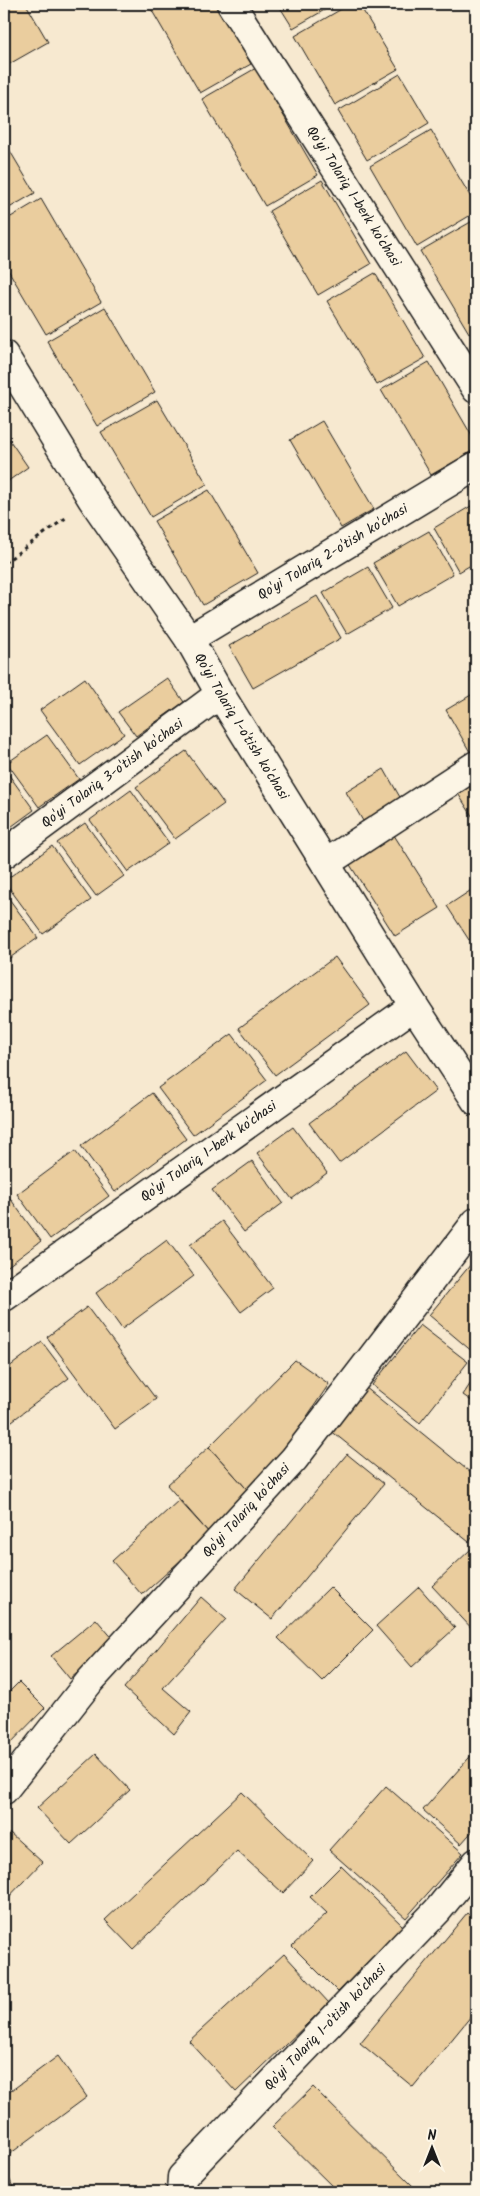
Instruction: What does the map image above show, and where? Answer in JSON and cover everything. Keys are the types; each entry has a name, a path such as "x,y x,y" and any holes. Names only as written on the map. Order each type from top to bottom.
{"street":[{"name":"Qo'yi Tolariq 1-berk ko'chasi","path":"230,4 476,388"},
{"name":"Qo'yi Tolariq 1-o'tish ko'chasi","path":"4,355 92,499 189,639 220,694 414,1006 476,1101"},
{"name":"Qo'yi Tolariq 2-o'tish ko'chasi","path":"189,639 476,466"},
{"name":"Qo'yi Tolariq 3-o'tish ko'chasi","path":"4,854 220,694"},
{"path":"326,864 476,765"},
{"name":"Qo'yi Tolariq 1-berk ko'chasi","path":"4,1297 414,1006"},
{"name":"Qo'yi Tolariq ko'chasi","path":"4,1790 90,1681 294,1459 476,1222"},
{"name":"Qo'yi Tolariq 1-o'tish ko'chasi","path":"181,2192 182,2177 438,1910 476,1863"}],"path":[{"path":"4,563 92,499"}],"building":[{"path":"4,4 26,4 48,42 4,67"},
{"path":"160,4 216,4 251,64 200,93 151,9"},
{"path":"278,4 335,4 293,28"},
{"path":"350,4 359,4 398,69 335,105 295,36"},
{"path":"256,68 318,175 265,206 202,99"},
{"path":"400,74 429,123 367,160 338,111"},
{"path":"431,130 476,206 476,212 417,247 370,166"},
{"path":"4,141 35,193 4,211"},
{"path":"322,180 371,264 318,295 269,211"},
{"path":"41,199 101,302 46,334 4,263 4,221"},
{"path":"476,219 476,328 469,333 420,251"},
{"path":"375,273 425,358 377,385 327,301"},
{"path":"105,307 155,392 97,426 47,341"},
{"path":"429,362 476,443 476,449 431,475 381,390"},
{"path":"157,400 207,484 151,517 101,432"},
{"path":"322,421 374,509 341,528 290,440"},
{"path":"4,432 28,467 4,484"},
{"path":"209,490 258,573 203,605 154,521"},
{"path":"476,503 476,562 459,572 434,528"},
{"path":"429,531 453,574 398,606 373,563"},
{"path":"368,567 392,608 347,634 323,593"},
{"path":"317,596 341,638 253,688 229,646"},
{"path":"85,678 124,734 80,765 40,710"},
{"path":"167,678 184,702 136,736 118,712"},
{"path":"476,692 476,748 470,752 446,710"},
{"path":"47,735 79,779 39,807 7,763"},
{"path":"186,751 224,804 175,839 136,787"},
{"path":"4,768 34,810 4,832"},
{"path":"384,769 401,799 363,821 346,792"},
{"path":"476,780 476,822 457,792"},
{"path":"131,790 169,843 128,872 90,820"},
{"path":"85,823 124,876 96,896 57,843"},
{"path":"392,832 440,908 395,936 347,860"},
{"path":"52,846 91,900 43,934 4,881"},
{"path":"476,887 476,935 469,940 447,906"},
{"path":"4,892 38,938 4,962"},
{"path":"335,957 370,1005 275,1075 239,1028"},
{"path":"232,1034 267,1080 193,1135 158,1088"},
{"path":"406,1051 436,1091 339,1163 309,1123"},
{"path":"152,1093 186,1139 115,1192 81,1146"},
{"path":"293,1127 327,1173 292,1199 257,1153"},
{"path":"75,1151 109,1196 50,1239 17,1194"},
{"path":"252,1161 283,1203 244,1232 212,1190"},
{"path":"4,1190 41,1241 4,1269"},
{"path":"222,1221 273,1288 241,1312 190,1245"},
{"path":"167,1240 194,1276 122,1329 96,1293"},
{"path":"476,1258 476,1350 474,1353 429,1315"},
{"path":"87,1307 156,1399 115,1429 47,1337"},
{"path":"420,1325 468,1362 420,1423 372,1385"},
{"path":"42,1342 69,1378 4,1427 4,1371"},
{"path":"295,1360 329,1384 253,1496 209,1447"},
{"path":"476,1375 476,1404 463,1395"},
{"path":"365,1387 476,1477 476,1532 469,1542 330,1430"},
{"path":"209,1447 253,1496 210,1534 167,1485"},
{"path":"347,1454 384,1484 272,1619 235,1589"},
{"path":"179,1500 210,1534 142,1595 112,1561"},
{"path":"471,1549 476,1554 476,1633 432,1586"},
{"path":"330,1587 373,1630 322,1681 278,1638"},
{"path":"419,1587 455,1628 412,1667 376,1626"},
{"path":"201,1597 226,1619 163,1688 191,1712 174,1734 124,1688"},
{"path":"96,1619 115,1641 70,1679 51,1656"},
{"path":"19,1682 45,1708 4,1750 4,1697"},
{"path":"476,1750 476,1827 461,1844 423,1810"},
{"path":"96,1754 130,1790 71,1844 37,1808"},
{"path":"386,1786 463,1853 406,1918 329,1850"},
{"path":"242,1792 313,1861 283,1893 237,1851 133,1949 105,1920"},
{"path":"10,1833 42,1862 4,1902 4,1840"},
{"path":"341,1866 403,1926 338,1992 292,1946 327,1913 310,1897"},
{"path":"467,1913 476,1921 476,2010 413,2087 360,2043"},
{"path":"284,1954 329,2003 236,2092 189,2041"},
{"path":"58,2056 87,2097 7,2156 4,2152 4,2096"},
{"path":"313,2087 419,2192 338,2192 272,2127"},
{"path":"9,2178 15,2192 4,2192 4,2181"}]}
